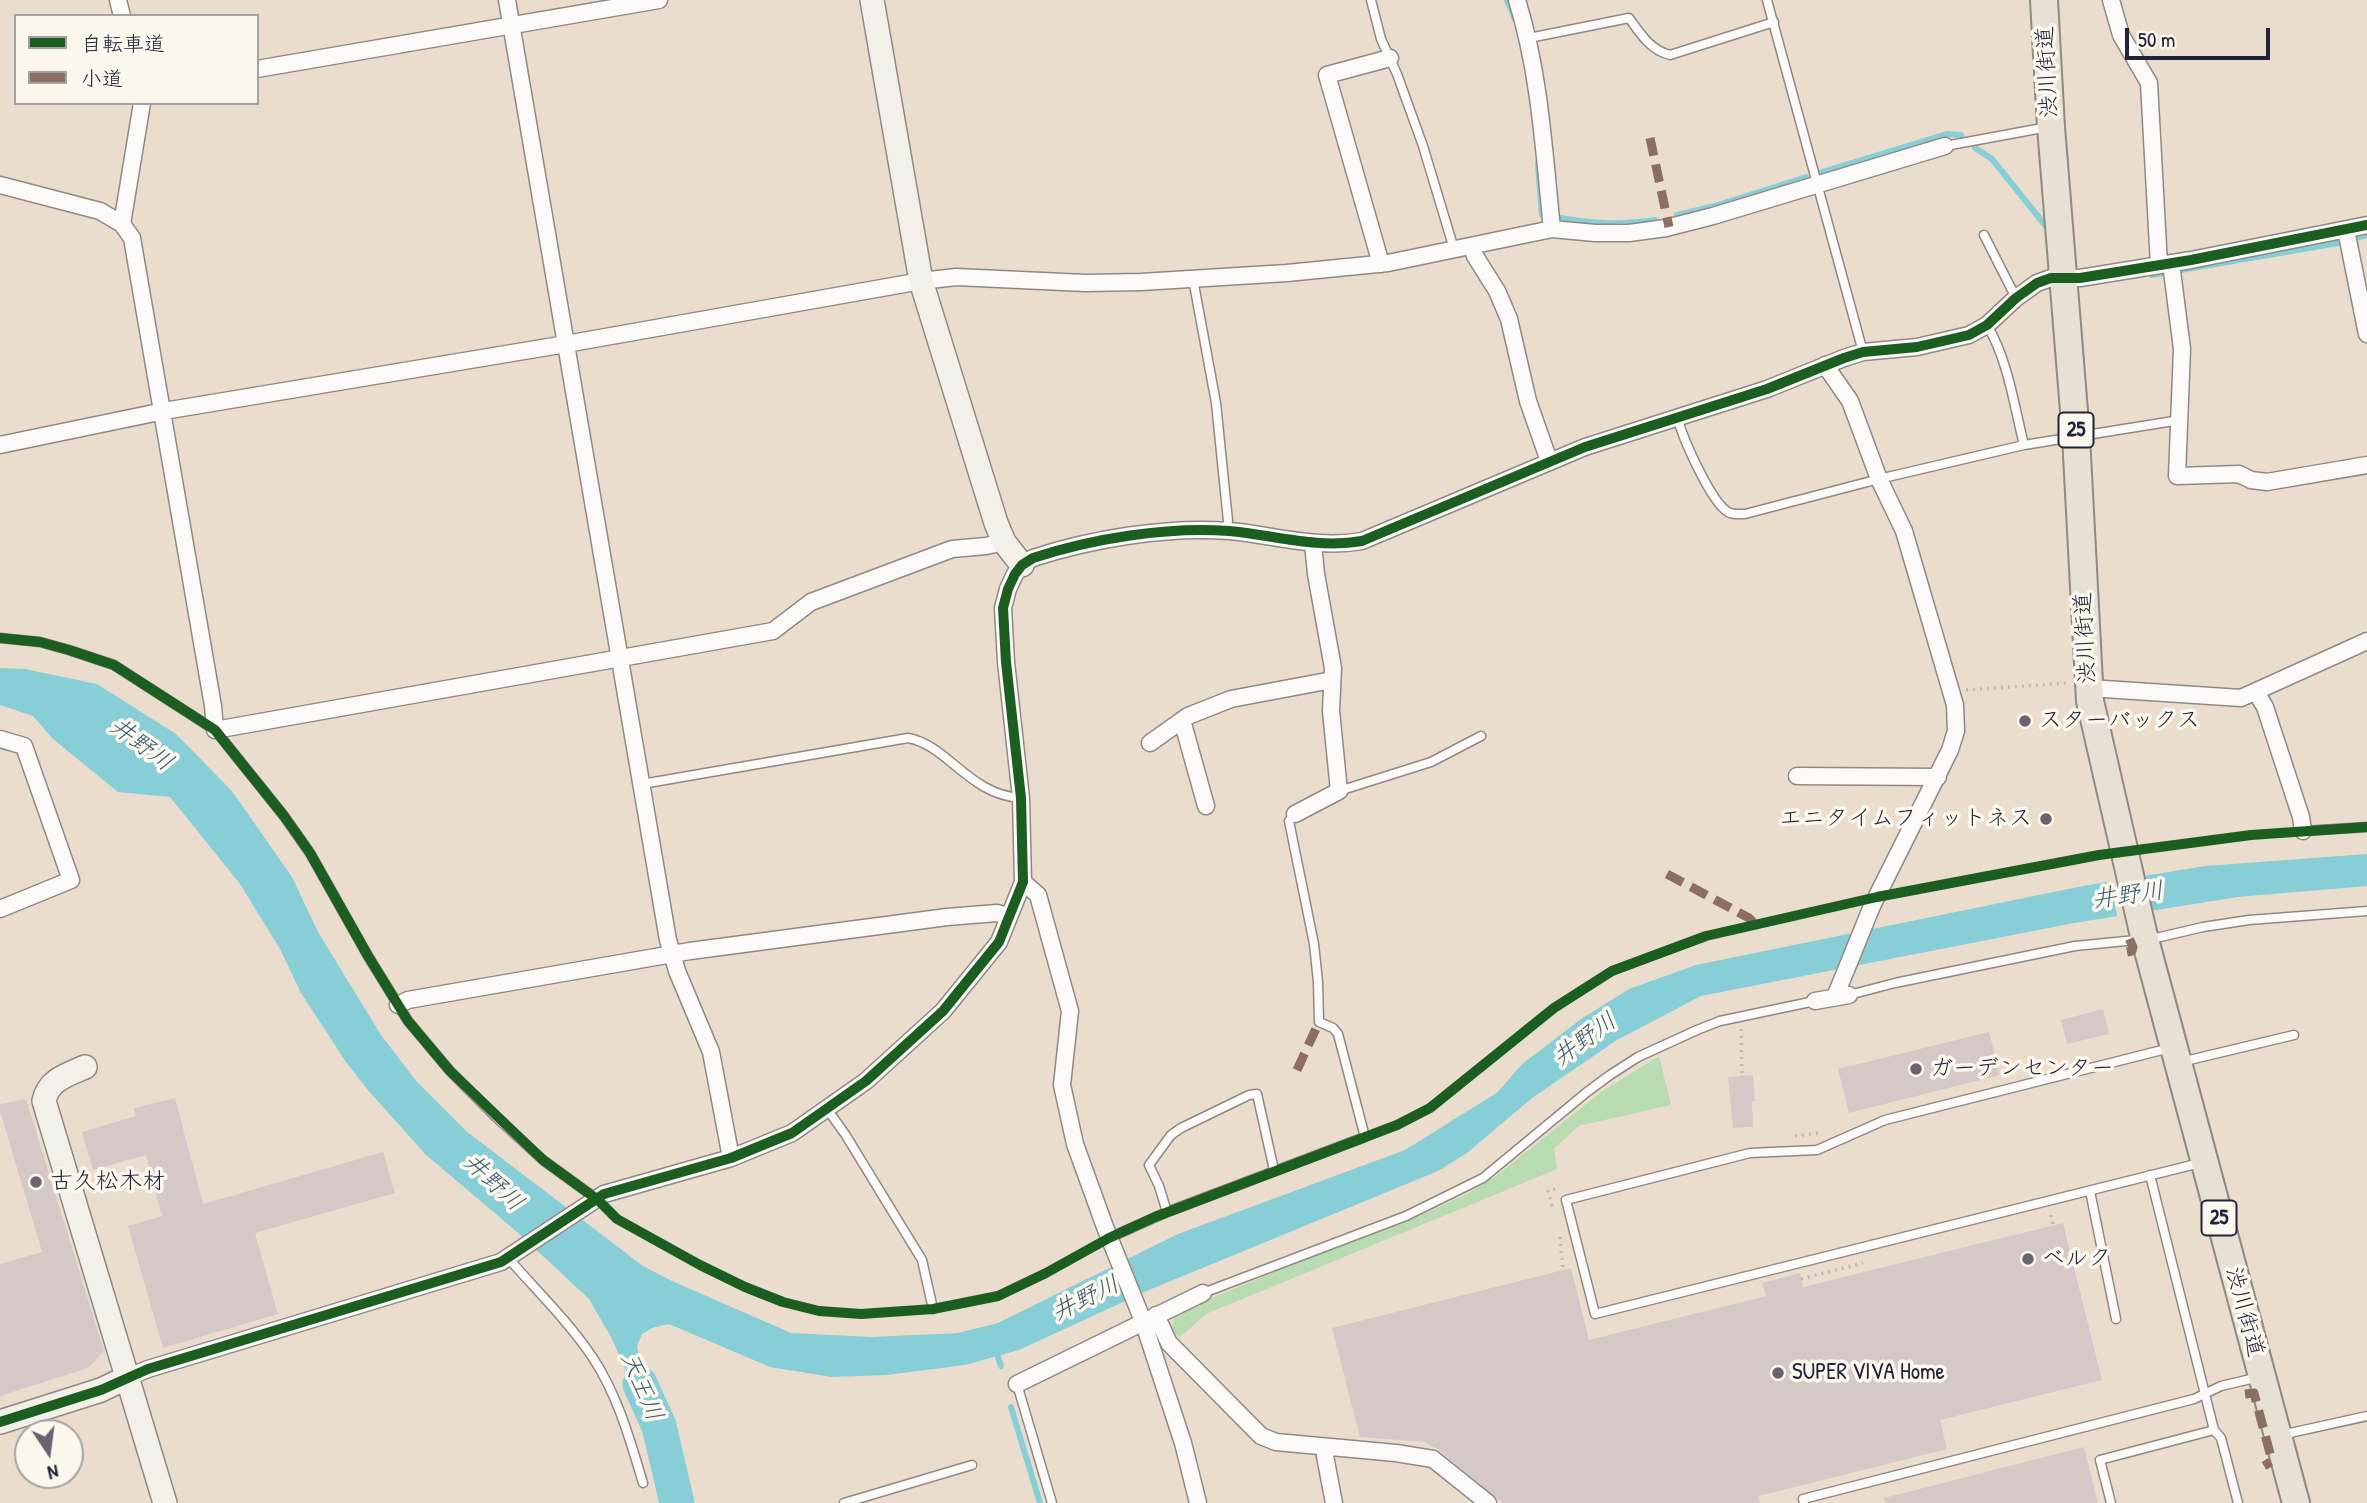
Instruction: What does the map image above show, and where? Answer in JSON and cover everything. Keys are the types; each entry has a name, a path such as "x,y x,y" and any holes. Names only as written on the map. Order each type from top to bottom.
{"main road":[{"name":"渋川街道","path":"2044,0 2051,127 2076,436 2082,685 2175,1055 2296,1503"}],"street":[{"path":"507,0 671,954 711,1052 731,1158"},
{"path":"259,69 659,0"},
{"path":"872,0 921,281 1003,542 1022,565"},
{"path":"1517,0 1529,38 1539,100 1552,229"},
{"path":"2111,0 2121,35 2149,83 2165,264 2182,349 2177,476 2239,474 2252,480 2267,482 2367,465"},
{"path":"1381,264 1327,75 1390,58"},
{"path":"122,223 142,105"},
{"path":"0,445 164,411 921,281 956,277 1086,283 1334,269 1381,264 1552,229 1629,233 1666,228 1945,146"},
{"path":"0,185 100,211 122,223 132,238 164,411 215,730 773,631 811,602 952,549 1003,542"},
{"path":"0,1422 101,1390 148,1369 513,1256 604,1194 731,1158 792,1133 866,1081 943,1011 999,942 1023,882 1021,798 1006,662 1003,608 1008,589 1022,565 1033,558 1124,537 1170,531 1226,531 1313,544 1340,545 1362,541 1585,447 1678,419 1863,352 1917,347 1969,335 1987,324 2037,283 2051,278 2080,278 2165,264 2367,225"},
{"path":"2346,230 2367,334"},
{"path":"1472,246 1509,319 1528,401 1549,461"},
{"path":"1815,1001 1840,994 1872,906 1938,778 1956,731 1955,705 1904,531 1879,479 1850,401 1825,365"},
{"path":"1295,814 1339,791 1331,711 1333,668 1313,544"},
{"path":"2082,685 2241,698 2367,640"},
{"path":"1150,743 1182,720 1231,699 1332,680"},
{"path":"2256,692 2264,707 2301,817 2303,831"},
{"path":"1182,720 1206,806"},
{"path":"0,739 24,746 71,880 1,907"},
{"path":"1797,776 1938,778"},
{"path":"1023,882 1038,895 1070,1011 1062,1085 1075,1144 1111,1241 1147,1317 1198,1503"},
{"path":"398,1004 408,1000 671,954 947,916 1009,916"},
{"path":"85,1067 52,1083 44,1101 165,1503"},
{"path":"1017,1384 1147,1317 1203,1293"},
{"path":"1147,1317 1261,1436 1276,1442 1433,1459 1487,1503"},
{"path":"1325,1448 1334,1503"}],"lane":[{"path":"1371,0 1381,39 1423,146 1454,249"},
{"path":"1767,0 1863,352"},
{"path":"1529,38 1629,18 1650,46 1670,55 1774,22"},
{"path":"1945,146 2051,127"},
{"path":"1984,235 2016,298"},
{"path":"1193,279 1216,403 1228,521 1226,531"},
{"path":"1987,324 2006,370 2024,445"},
{"path":"1678,419 1709,490 1721,506 1736,514 2024,445 2180,420"},
{"path":"0,638 50,645 114,665 215,730 310,853 408,1021 450,1071 496,1117 594,1202"},
{"path":"1339,791 1432,762 1481,736"},
{"path":"642,784 908,738 924,743 981,786 1008,797 1021,798"},
{"path":"1111,1241 1167,1212 1365,1137 1338,1034 1333,1028 1319,1022 1314,944 1289,821 1295,814"},
{"path":"2303,831 2367,827"},
{"path":"1840,994 2075,946 2249,920 2367,911"},
{"path":"1203,1293 1406,1216 1483,1178 1610,1075 1638,1057 1697,1030 1739,1017 1815,1001"},
{"path":"2204,1162 1595,1314 1566,1200 1750,1153 1817,1150 1885,1120 2072,1073 2294,1035"},
{"path":"1167,1212 1149,1165 1171,1135 1181,1128 1249,1095 1257,1094 1274,1170"},
{"path":"827,1109 922,1260 933,1309"},
{"path":"2150,1175 2214,1430 2221,1438 2238,1503"},
{"path":"2090,1191 2116,1319"},
{"path":"513,1256 593,1359 622,1414 643,1483"},
{"path":"1804,1503 1803,1499 2194,1399 2221,1386 2261,1376"},
{"path":"1017,1384 1052,1503"},
{"path":"2278,1436 2367,1416"},
{"path":"2111,1503 2100,1460 2214,1430"},
{"path":"844,1503 972,1465"}],"path":[{"path":"1957,691 2015,685 2082,685"},
{"path":"1739,1017 1742,1076"},
{"path":"1790,1136 1824,1132"},
{"path":"1554,1213 1548,1191 1561,1188"},
{"path":"2051,1215 2053,1225"},
{"path":"1560,1235 1563,1270"}],"green space":[{"path":"1659,1056 1671,1105 1578,1126 1554,1149 1557,1169 1206,1314 1179,1338 1172,1328 1174,1318 1214,1297 1402,1224 1469,1193 1496,1176 1601,1092"}],"water":[{"name":"井野川","path":"0,668 25,669 97,684 176,734 232,791 292,877 318,932 381,1035 417,1082 466,1131 643,1266 791,1333 872,1337 958,1333 998,1323 1178,1234 1405,1150 1498,1092 1521,1065 1581,1019 1629,989 1696,965 2083,886 2205,866 2367,854 2367,886 2238,897 2074,923 1701,996 1617,1040 1532,1098 1467,1153 1438,1171 1149,1290 1019,1350 965,1365 887,1375 832,1377 770,1367 669,1324 652,1328 642,1334 637,1346 642,1373 661,1413 659,1426 645,1413 611,1337 589,1299 517,1232 425,1154 346,1062 301,993 280,949 240,884 170,797 118,792 53,739 33,716 0,705"}],"pier":[{"path":"2141,873 2151,914 2118,919 2109,878"}],"building":[{"path":"2103,1009 2109,1034 2067,1044 2061,1020"},
{"path":"1989,1032 2000,1075 1849,1113 1838,1069"},
{"path":"1753,1075 1753,1127 1733,1128 1728,1077"},
{"path":"175,1098 203,1204 383,1152 395,1193 255,1233 278,1314 163,1348 128,1226 162,1216 146,1155 93,1170 82,1132 136,1116 134,1108"},
{"name":"古久松木材","path":"26,1099 104,1351 88,1368 0,1396 0,1264 42,1252 0,1111 0,1104"},
{"path":"2063,1223 2102,1380 1940,1420 1947,1449 1758,1496 1760,1503 1503,1503 1440,1451 1425,1442 1360,1437 1332,1328 1571,1268 1589,1340 1766,1296 1762,1283 1800,1273 1803,1287"},
{"path":"2084,1447 2098,1503 1885,1503 1884,1498"}],"waterway":[{"path":"1507,0 1515,19"},
{"path":"1822,172 1947,134 1961,135"},
{"path":"1975,148 1992,159 2045,225"},
{"path":"1538,164 1542,215"},
{"path":"1677,215 1715,206 1806,177"},
{"path":"1560,218 1608,223 1655,220"},
{"path":"2152,275 2338,243 2367,235"},
{"path":"995,1348 1001,1366"},
{"name":"天王川","path":"640,1384 659,1426 677,1503"},
{"path":"1011,1407 1040,1503"}],"marked path":[{"path":"1650,138 1669,227"},
{"path":"1667,874 1749,918 1755,924"},
{"path":"2127,952 2132,951 2133,947 2128,936"},
{"path":"1297,1070 1319,1022"},
{"path":"2245,1394 2254,1393 2272,1461 2264,1466"}],"cycle path":[{"path":"0,1422 101,1390 148,1369 501,1262 604,1194 731,1158 792,1133 866,1081 943,1011 999,942 1023,882 1021,798 1006,662 1003,608 1015,574 1033,558 1104,540 1181,530 1229,531 1329,543 1362,541 1585,447 1767,389 1844,358 1863,352 1917,347 1969,335 1987,325 2037,283 2051,278 2080,278 2191,260 2367,225"},
{"path":"0,638 40,642 114,665 215,730 310,853 408,1021 450,1071 543,1160 598,1200 617,1219 745,1287 783,1302 819,1311 861,1314 933,1309 998,1296 1155,1217 1397,1125 1430,1108 1554,1008 1612,971 1706,936 1877,897 2099,855 2251,835 2367,827"}],"place":[{"name":"スターバックス","path":"2025,721"},
{"name":"エニタイムフィットネス","path":"2046,819"},
{"name":"ガーデンセンター","path":"1916,1069"},
{"name":"古久松木材","path":"36,1182"},
{"name":"ベルク","path":"2028,1259"},
{"name":"SUPER VIVA Home","path":"1778,1373"}]}
